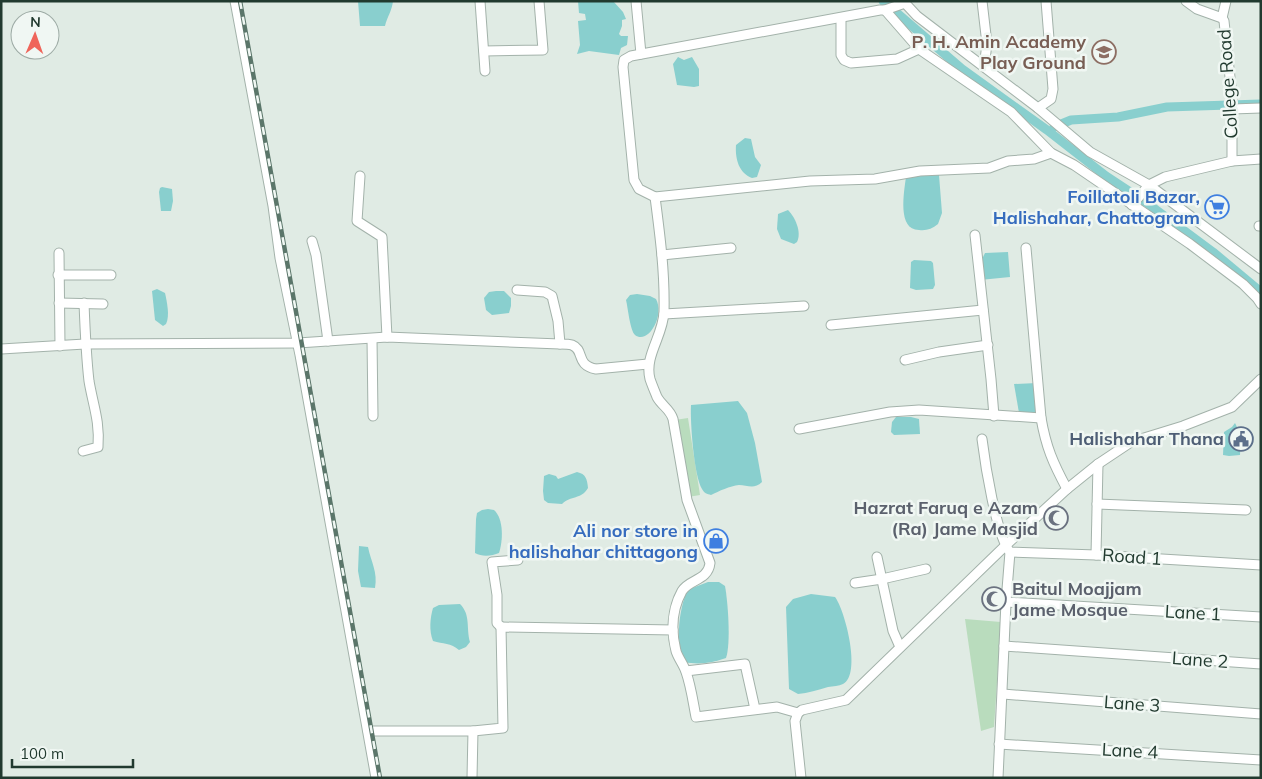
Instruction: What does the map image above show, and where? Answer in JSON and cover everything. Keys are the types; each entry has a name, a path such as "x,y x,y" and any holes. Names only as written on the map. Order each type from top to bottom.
{"street":[{"path":"236,1 273,206 280,258 298,343 376,778"},
{"path":"480,1 485,71"},
{"path":"484,51 543,50 539,1"},
{"path":"636,1 641,54"},
{"path":"982,1 987,44 984,67"},
{"path":"1038,108 1051,99 1053,88 1046,1"},
{"name":"College Road","path":"1186,1 1197,9 1222,18 1224,21 1232,97 1232,161"},
{"path":"1222,18 1226,1"},
{"path":"1052,152 1034,159 1008,161 989,168 920,171 875,179 810,181 655,197 639,189 634,180 623,67 624,60 641,54 886,10 904,3 917,16 1038,108 1090,152 1147,187 1261,269"},
{"path":"886,10 920,49 1011,112 1052,152 1133,204 1190,244 1243,284 1261,304"},
{"path":"841,18 841,55 844,60 851,63 897,59 920,49"},
{"path":"1232,109 1261,108"},
{"path":"1133,204 1147,187 1165,177 1232,161 1261,159"},
{"path":"360,176 358,221 382,237 387,337"},
{"path":"655,197 662,255 664,314 661,329 648,364 650,379 658,398 670,411 673,418 687,500 710,563 709,570 702,577 683,589 676,606 673,630 676,652 686,671 696,717 777,708 798,713"},
{"path":"975,235 994,416"},
{"path":"312,241 316,255 328,341"},
{"path":"662,255 731,248"},
{"path":"1026,248 1041,418 1046,442 1056,469 1067,489"},
{"path":"59,253 60,346"},
{"path":"58,275 111,275"},
{"path":"517,290 545,292 552,296 558,321 560,344"},
{"path":"59,303 103,304"},
{"path":"83,451 98,446 99,438 99,423 89,382 85,344 84,303"},
{"path":"664,314 804,306"},
{"path":"831,325 983,310"},
{"path":"1,348 85,344 298,343 387,337 574,345 587,368 596,369 648,364"},
{"path":"372,339 373,416"},
{"path":"904,360 940,352 988,345"},
{"path":"801,778 795,721 798,713 802,710 846,700 900,647 1008,549 1067,489 1098,464 1136,440 1183,426 1232,407 1261,379"},
{"path":"799,429 890,412 919,410 1041,418"},
{"path":"982,439 991,491 1008,549 998,778"},
{"path":"1096,555 1098,464"},
{"path":"1097,504 1246,510"},
{"name":"Road 1","path":"1008,549 1261,565"},
{"path":"877,556 893,631 900,647"},
{"path":"368,731 473,731 503,728 501,627 498,623 497,595 492,562 518,560"},
{"path":"854,583 926,569"},
{"name":"Lane 1","path":"1006,602 1261,617"},
{"path":"501,627 673,630"},
{"name":"Lane 2","path":"1004,646 1261,664"},
{"path":"686,671 745,664 755,709"},
{"name":"Lane 3","path":"1003,694 1261,714"},
{"path":"472,778 473,731"},
{"name":"Lane 4","path":"999,744 1261,760"}],"green space":[{"path":"688,418 700,495 688,497 675,420"},
{"path":"965,619 1001,622 994,727 981,731"}],"water":[{"path":"358,1 393,1 385,26 360,26"},
{"path":"578,1 613,1 623,12 626,19 622,20 619,34 621,36 628,36 627,45 621,48 619,55 589,51 577,54 580,45 578,21 586,20 585,14 579,13"},
{"path":"678,57 684,60 692,57 699,69 699,86 677,85 673,64"},
{"path":"745,138 751,139 755,157 761,165 757,177 752,178 744,173 737,160 736,145"},
{"path":"939,175 942,213 938,224 927,230 912,228 907,224 904,209 906,177"},
{"path":"162,187 172,189 173,201 171,211 161,211 159,192"},
{"path":"788,210 795,221 799,234 797,242 794,244 781,239 777,229 778,214"},
{"path":"1008,252 1010,277 980,280 979,257 983,257 985,253"},
{"path":"914,260 931,261 933,263 935,285 933,289 916,290 910,288 911,262"},
{"path":"157,289 165,293 167,305 167,321 163,326 155,320 152,291"},
{"path":"504,291 511,298 509,313 492,315 486,310 484,298 489,292"},
{"path":"637,294 656,299 658,306 657,320 654,327 645,336 640,337 633,332 626,300 630,295"},
{"path":"1037,383 1038,414 1019,413 1014,384"},
{"path":"738,401 747,413 762,482 756,486 739,485 711,495 702,489 697,473 692,435 691,405"},
{"path":"896,417 919,419 920,434 894,435 891,432 892,422"},
{"path":"1235,423 1241,435 1240,455 1223,455 1224,432"},
{"path":"577,472 582,474 586,480 588,488 585,492 562,504 548,503 544,500 544,476 549,474 556,476 558,479"},
{"path":"488,509 494,510 500,519 502,530 501,542 499,553 484,556 475,553 476,519 477,513"},
{"path":"359,546 368,547 375,572 375,588 361,587 358,571"},
{"path":"708,582 719,582 725,586 729,633 728,652 726,658 716,661 705,663 684,662 681,653 679,626 684,598 687,590"},
{"path":"811,594 835,597 839,604 850,642 851,668 849,678 843,684 798,694 789,689 786,607 793,599"},
{"path":"460,604 466,613 470,642 466,647 459,650 450,645 433,641 430,624 433,608 439,605"}],"waterway":[{"path":"883,1 962,69 1047,130 1106,176 1147,203 1213,252 1261,292"},
{"path":"1054,127 1071,120 1118,117 1167,107 1261,104"}],"railway":[{"path":"240,1 380,778"}],"place":[{"name":"P. H. Amin Academy Play Ground","path":"1104,52"},
{"name":"Foillatoli Bazar, Halishahar, Chattogram","path":"1217,207"},
{"name":"Halishahar Thana","path":"1241,439"},
{"name":"Hazrat Faruq e Azam (Ra) Jame Masjid","path":"1056,518"},
{"name":"Ali nor store in halishahar chittagong","path":"716,541"},
{"name":"Baitul Moajjam Jame Mosque","path":"994,599"}]}
